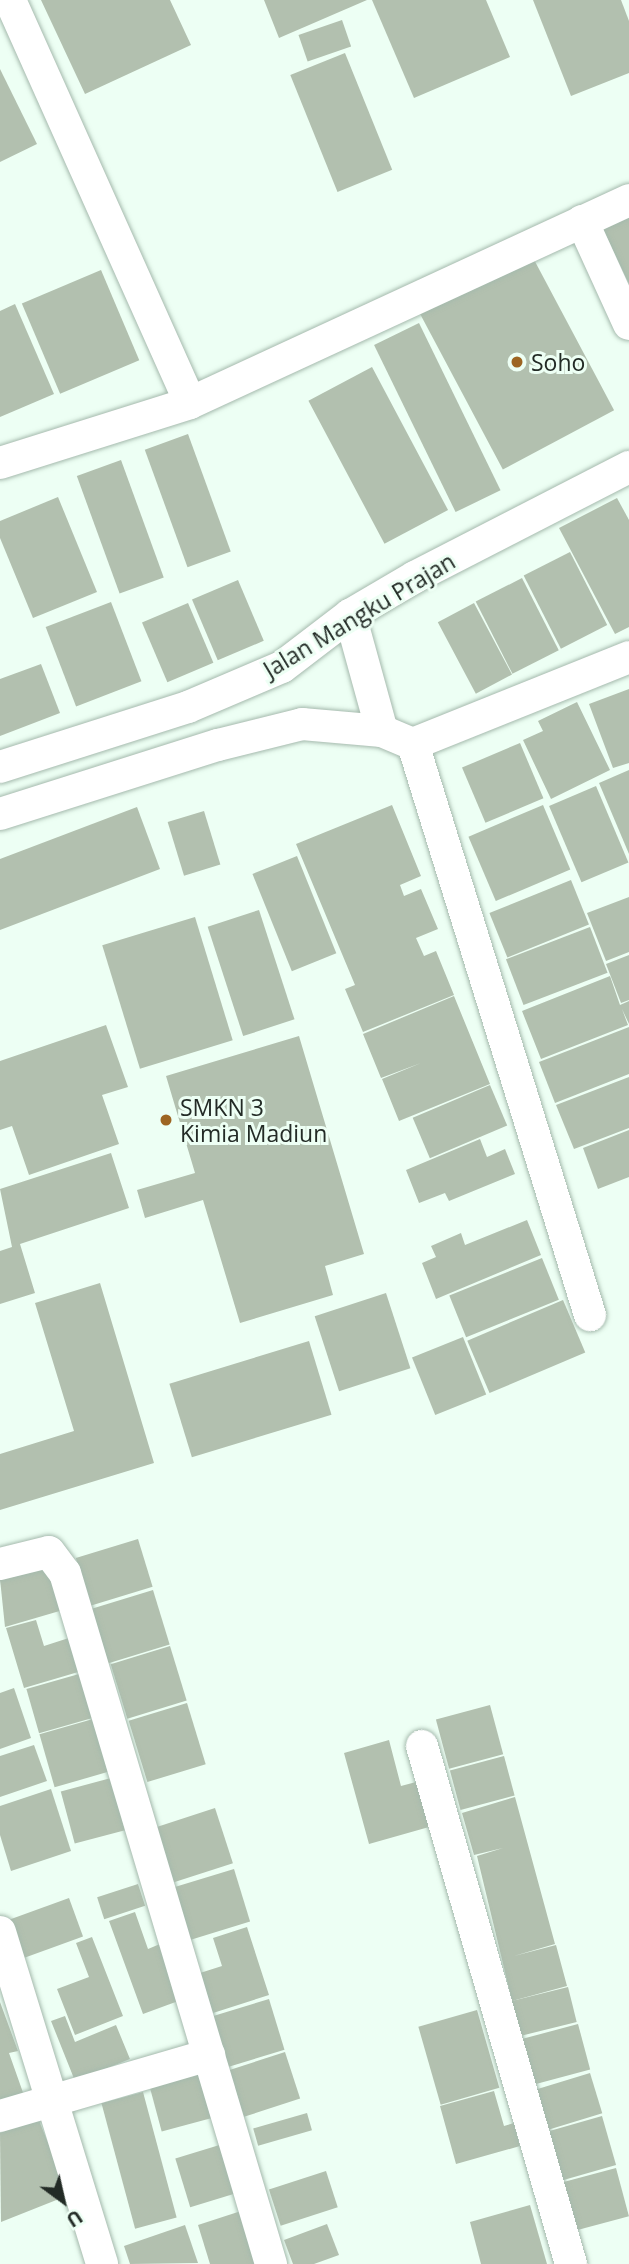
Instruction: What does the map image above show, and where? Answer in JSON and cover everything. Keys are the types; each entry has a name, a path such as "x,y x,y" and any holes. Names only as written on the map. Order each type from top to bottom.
{"street":[{"path":"10,0 190,403"},
{"path":"0,463 190,403 629,200"},
{"path":"582,221 629,324"},
{"name":"Jalan Mangku Prajan","path":"0,767 188,707 282,667 350,615 629,467"},
{"path":"350,615 382,731"},
{"path":"0,814 218,745 302,724 382,731 413,744 629,657"},
{"path":"413,744 590,1315"},
{"path":"0,1564 49,1552 65,1573 271,2264"},
{"path":"422,1746 571,2264"},
{"path":"0,1932 102,2264"},
{"path":"0,2116 209,2054"}],"building":[{"path":"41,0 170,0 191,45 85,94"},
{"path":"264,0 367,0 279,38"},
{"path":"372,0 486,0 510,57 414,98"},
{"path":"533,0 621,0 629,21 629,73 571,96"},
{"path":"342,20 351,46 308,61 299,35"},
{"path":"345,53 392,170 337,192 290,75"},
{"path":"0,69 37,144 0,162"},
{"path":"629,213 629,284 602,227"},
{"name":"Soho","path":"531,254 614,410 503,469 420,313"},
{"path":"101,270 139,360 60,394 22,304"},
{"path":"15,304 54,394 0,417 0,311"},
{"path":"419,323 501,490 456,512 374,345"},
{"path":"372,367 448,510 384,544 308,401"},
{"path":"188,434 231,551 188,567 145,450"},
{"path":"121,460 164,577 120,594 77,476"},
{"path":"58,497 97,592 33,618 0,538 0,521"},
{"path":"617,498 629,520 629,627 615,634 559,528"},
{"path":"570,552 607,625 561,649 524,576"},
{"path":"522,578 559,650 512,674 476,602"},
{"path":"238,580 264,641 218,660 192,600"},
{"path":"111,602 141,681 76,706 46,627"},
{"path":"188,603 213,663 167,682 142,623"},
{"path":"474,603 512,675 476,694 438,622"},
{"path":"41,664 60,713 0,736 0,679"},
{"path":"629,689 629,763 613,768 589,704"},
{"path":"577,702 610,770 551,799 523,740 543,731 538,721"},
{"path":"520,743 543,798 485,823 462,768"},
{"path":"629,770 629,854 599,783"},
{"path":"596,786 628,862 581,882 549,806"},
{"path":"392,805 421,876 400,885 404,896 421,889 438,929 416,938 424,956 436,951 454,995 363,1032 345,989 355,985 296,844"},
{"path":"543,805 570,869 496,901 468,837"},
{"path":"137,807 160,869 0,930 0,859"},
{"path":"204,811 220,865 184,876 168,822"},
{"path":"297,856 336,953 292,971 252,874"},
{"path":"571,880 589,925 507,957 489,913"},
{"path":"629,897 629,952 606,961 587,913"},
{"path":"259,910 295,1019 243,1036 208,927"},
{"path":"195,917 233,1040 140,1069 102,945"},
{"path":"590,927 608,973 524,1005 506,959"},
{"path":"629,955 629,1000 621,1003 606,964"},
{"path":"610,976 620,1005 629,1001 629,1024 622,1009 628,1025 541,1059 522,1011"},
{"path":"454,996 490,1084 399,1121 382,1079 421,1063 381,1078 363,1034"},
{"path":"106,1025 128,1087 102,1095 119,1144 29,1175 12,1126 0,1130 0,1061"},
{"path":"629,1027 629,1074 555,1103 539,1062"},
{"path":"299,1036 364,1254 325,1266 333,1295 240,1323 203,1200 145,1218 137,1190 195,1173 166,1076"},
{"path":"629,1077 629,1128 574,1149 556,1105"},
{"path":"490,1085 507,1126 430,1158 413,1118"},
{"path":"629,1130 629,1177 598,1189 583,1148"},
{"path":"480,1139 487,1157 505,1149 515,1174 449,1201 445,1193 419,1203 406,1170"},
{"path":"111,1153 129,1208 20,1244 35,1293 0,1304 0,1251 12,1247 0,1189"},
{"path":"527,1220 541,1255 436,1299 422,1263 436,1257 431,1246 461,1233 465,1245"},
{"path":"542,1258 559,1300 466,1337 449,1295"},
{"path":"100,1283 154,1463 0,1510 0,1454 74,1431 35,1303"},
{"path":"386,1293 410,1368 339,1391 315,1316"},
{"path":"563,1300 585,1352 490,1393 467,1341"},
{"path":"463,1337 486,1394 435,1415 412,1358"},
{"path":"309,1341 332,1415 192,1457 169,1384"},
{"path":"138,1539 153,1587 90,1606 76,1558"},
{"path":"50,1564 63,1610 5,1627 0,1579"},
{"path":"153,1590 170,1645 108,1663 92,1609"},
{"path":"36,1620 44,1646 75,1636 85,1670 24,1688 6,1628"},
{"path":"170,1646 187,1701 127,1719 111,1664"},
{"path":"86,1672 99,1716 39,1733 26,1689"},
{"path":"14,1688 31,1738 0,1749 0,1693"},
{"path":"187,1703 206,1764 147,1782 129,1721"},
{"path":"490,1705 503,1754 449,1769 436,1719"},
{"path":"100,1717 115,1770 55,1787 39,1734"},
{"path":"389,1740 401,1786 416,1782 429,1827 369,1844 344,1753"},
{"path":"34,1745 47,1781 0,1797 0,1756"},
{"path":"504,1756 515,1796 461,1810 450,1770"},
{"path":"111,1778 125,1830 75,1844 61,1791"},
{"path":"51,1789 71,1851 11,1871 0,1835 0,1806"},
{"path":"515,1797 555,1944 514,1956 556,1945 567,1986 512,2001 477,1856 503,1848 474,1855 462,1813"},
{"path":"215,1808 233,1863 174,1882 156,1827"},
{"path":"234,1869 250,1922 186,1941 170,1889"},
{"path":"138,1884 145,1906 104,1919 97,1897"},
{"path":"69,1898 83,1937 24,1958 10,1920"},
{"path":"135,1912 148,1949 160,1944 181,2000 143,2014 109,1921"},
{"path":"247,1927 269,1995 213,2013 200,1973 222,1966 213,1938"},
{"path":"92,1937 123,2016 75,2035 57,1989 89,1977 76,1943"},
{"path":"568,1987 577,2022 520,2036 512,2001"},
{"path":"269,1999 284,2050 228,2067 213,2016"},
{"path":"0,2002 18,2051 9,2053 26,2101 0,2110"},
{"path":"477,2010 499,2088 441,2105 418,2027"},
{"path":"65,2016 75,2042 116,2025 130,2059 75,2081 51,2021"},
{"path":"578,2024 590,2069 532,2085 520,2040"},
{"path":"285,2052 300,2099 244,2117 229,2070"},
{"path":"198,2070 211,2118 162,2131 149,2083"},
{"path":"590,2073 602,2113 546,2130 534,2090"},
{"path":"494,2091 504,2126 514,2123 520,2146 456,2164 440,2106"},
{"path":"143,2092 177,2218 135,2229 101,2103"},
{"path":"307,2113 312,2130 258,2146 253,2128"},
{"path":"602,2116 616,2165 558,2182 544,2133"},
{"path":"38,2118 69,2195 1,2222 0,2133"},
{"path":"226,2143 241,2192 190,2207 175,2158"},
{"path":"616,2168 629,2216 572,2232 559,2183"},
{"path":"326,2171 338,2207 281,2226 269,2190"},
{"path":"530,2205 547,2264 481,2264 470,2222"},
{"path":"241,2211 258,2264 210,2264 198,2225"},
{"path":"327,2224 339,2255 314,2264 293,2264 284,2240"},
{"path":"185,2225 198,2263 130,2264 124,2246"}],"place":[{"name":"Soho","path":"517,362"},
{"name":"SMKN 3 Kimia Madiun","path":"166,1120"}]}
